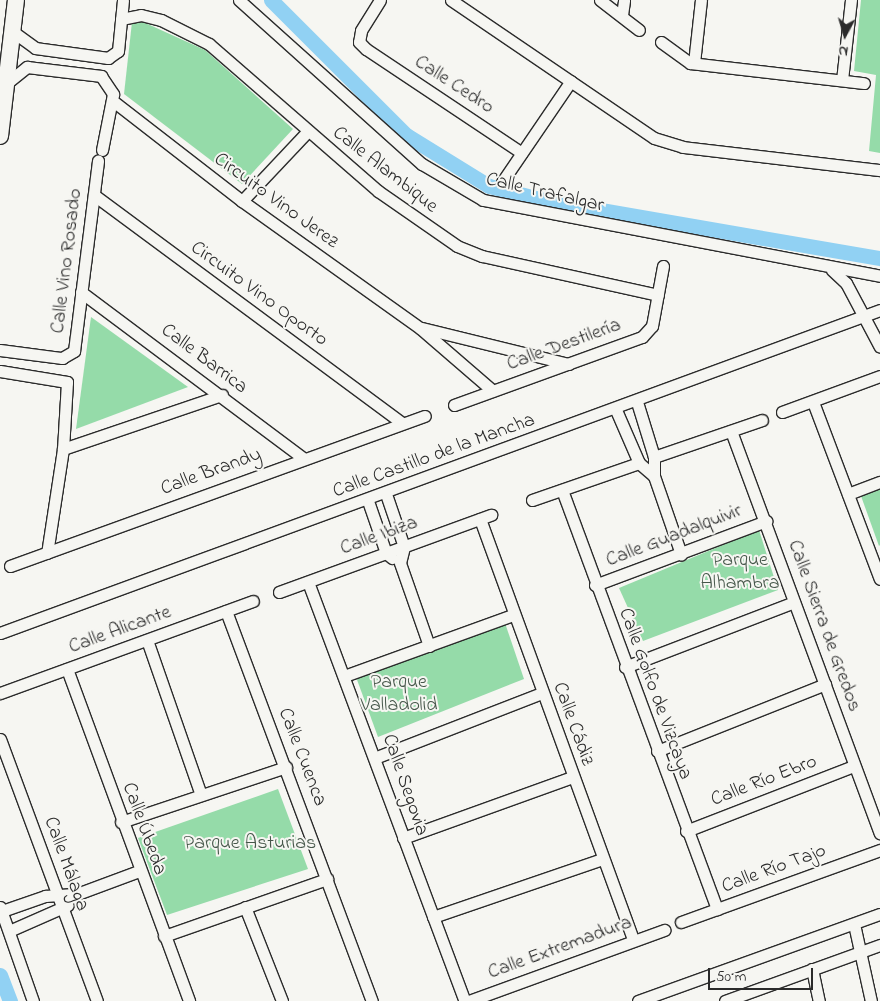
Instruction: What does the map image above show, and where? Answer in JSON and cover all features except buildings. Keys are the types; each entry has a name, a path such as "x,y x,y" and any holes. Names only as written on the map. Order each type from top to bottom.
{"street":[{"path":"12,31 26,46 54,52 108,58 118,51 123,0"},
{"name":"Calle Trafalgar","path":"239,0 422,164 483,200 832,270 880,276"},
{"name":"Calle Cedro","path":"380,0 361,31 359,42 366,50 522,153"},
{"path":"451,0 654,138 683,147 880,170"},
{"path":"600,0 639,30"},
{"path":"622,16 624,0"},
{"path":"694,63 701,0"},
{"path":"842,80 851,0"},
{"path":"0,136 12,31 10,4"},
{"name":"Calle Alambique","path":"121,19 141,15 194,34 221,53 307,132 393,203 456,246 482,256 658,295"},
{"path":"661,42 694,63 864,83"},
{"path":"52,69 54,52"},
{"path":"7,83 22,69 52,69 101,76 111,86 114,101"},
{"path":"502,182 571,81"},
{"name":"Calle Vino Rosado","path":"4,350 62,358 74,351 80,292 100,156 114,101"},
{"name":"Circuito Vino Jerez","path":"114,101 242,201 420,328 492,391"},
{"path":"242,201 307,132"},
{"name":"Circuito Vino Oporto","path":"94,195 402,423"},
{"name":"Calle Destilería","path":"454,405 642,338 652,326 663,266"},
{"path":"832,270 846,283 880,348"},
{"name":"Calle Barrica","path":"80,292 303,458"},
{"name":"Calle Castillo de la Mancha","path":"0,633 616,410 880,310"},
{"name":"Circuito Vino Jerez","path":"420,328 569,364"},
{"path":"4,350 2,371 62,378 69,390 63,449 47,553"},
{"path":"782,412 880,376"},
{"path":"63,449 222,396"},
{"path":"637,402 654,457 654,476 681,554"},
{"path":"813,402 879,574"},
{"path":"616,410 639,462 654,476"},
{"name":"Calle Brandy","path":"10,566 303,458 425,416"},
{"path":"654,457 762,420"},
{"name":"Calle Sierra de Gredos","path":"731,431 766,521 880,833"},
{"path":"532,500 639,462"},
{"path":"848,494 880,482"},
{"name":"Calle Golfo de Vizcaya","path":"562,490 686,831 717,909"},
{"path":"386,494 404,547 400,563 429,646"},
{"path":"368,501 386,553 400,563"},
{"name":"Calle Ibiza","path":"279,592 485,517"},
{"name":"Calle Cádiz","path":"485,517 513,615 633,940"},
{"name":"Calle Guadalquivir","path":"596,585 766,521"},
{"name":"Calle Segovia","path":"308,582 347,675 403,838 467,1001"},
{"name":"Calle Alicante","path":"0,693 253,601"},
{"path":"625,666 794,602"},
{"name":"Calle Cuenca","path":"226,611 372,1001"},
{"path":"347,675 513,615"},
{"path":"147,640 201,795"},
{"name":"Calle Úbeda","path":"67,669 121,822 188,1001"},
{"path":"657,751 825,684"},
{"path":"376,757 542,693"},
{"name":"Calle Málaga","path":"0,739 97,1001"},
{"name":"Calle Río Ebro","path":"686,831 854,766"},
{"path":"121,822 286,767"},
{"path":"403,838 572,777"},
{"name":"Calle Río Tajo","path":"681,922 880,850"},
{"path":"433,917 602,859"},
{"path":"33,1001 1,909 56,893 77,894 139,871"},
{"path":"164,936 327,879"},
{"path":"9,931 63,910 77,894"},
{"path":"245,907 282,1001"},
{"path":"638,1001 880,914"},
{"path":"854,924 871,1001"},
{"name":"Calle Extremadura","path":"467,1001 664,930"},
{"path":"726,1001 880,945"},
{"path":"812,969 820,1001"}],"green space":[{"path":"861,0 880,0 880,153 869,151 876,75 854,71"},
{"path":"141,21 205,50 293,129 242,184 124,94 132,22"},
{"path":"91,317 188,387 76,429"},
{"path":"880,489 880,545 879,546 861,496"},
{"name":"Parque Alhambra","path":"759,530 778,590 643,641 619,588"},
{"name":"Parque Valladolid","path":"505,623 524,679 378,737 356,677"},
{"name":"Parque Asturias","path":"278,789 308,869 167,915 138,838"}],"waterway":[{"path":"271,0 406,135 489,186 543,200 880,258"},
{"path":"0,975 10,1001"}]}
